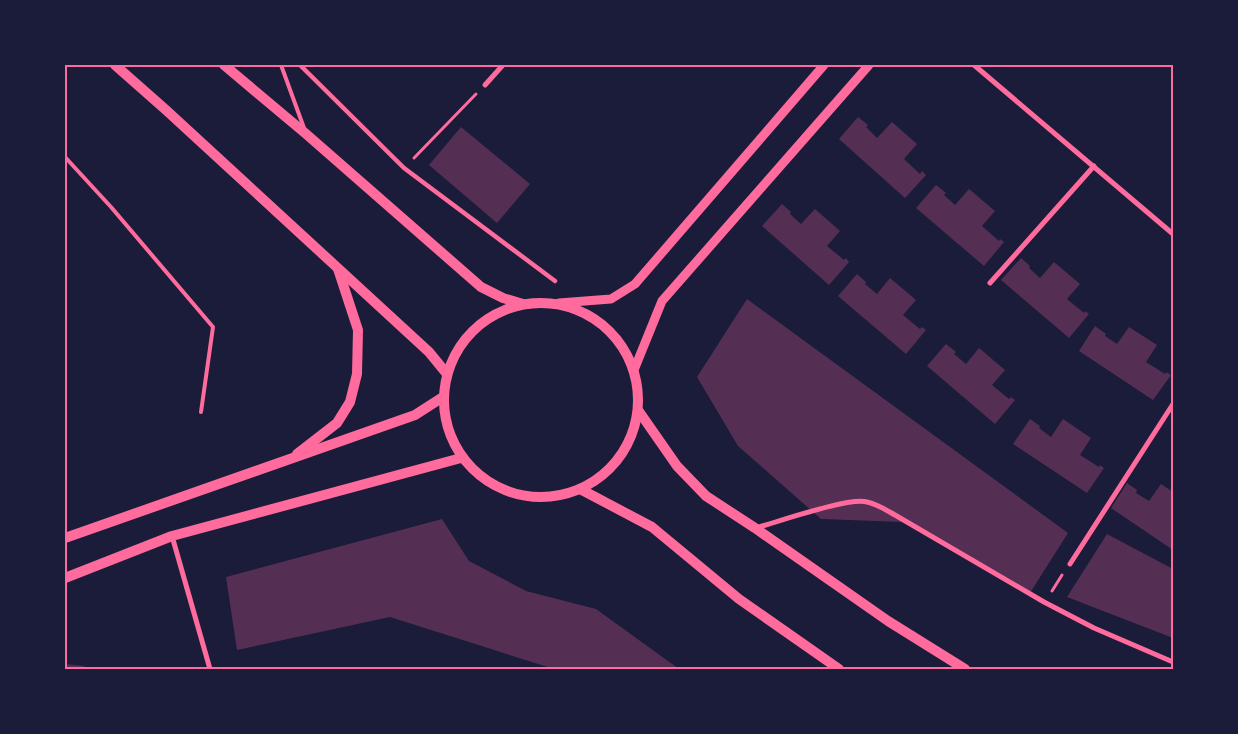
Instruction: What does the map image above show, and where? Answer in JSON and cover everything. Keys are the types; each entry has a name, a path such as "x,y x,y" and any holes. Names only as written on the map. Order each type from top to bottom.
{"main road":[{"path":"115,65 429,352 447,374"},
{"path":"224,65 305,132 481,287 503,298 522,304"},
{"path":"290,460 337,423 350,402 357,374 358,330 338,268"},
{"path":"558,303 584,312 606,326 623,346 634,370 638,389 638,410 632,435 620,457 602,476 580,489 554,497 526,496 500,489 477,474 461,458 447,427 443,397 447,374 458,349 475,328 497,312 522,304 558,303"},
{"path":"65,538 414,415 443,397"},
{"path":"638,410 677,466 706,496 755,528 888,622 965,669"},
{"path":"65,578 172,536 461,458"},
{"path":"580,489 652,527 740,599 839,669"}],"street":[{"path":"300,65 404,168 555,281"},
{"path":"485,85 503,65"},
{"path":"558,303 611,298 635,284 824,65"},
{"path":"634,370 662,300 869,65"},
{"path":"974,65 1173,234"},
{"path":"990,283 1094,166"},
{"path":"1070,564 1173,404"},
{"path":"755,528 849,502 866,501 895,514 1044,602 1094,628 1173,662"},
{"path":"172,536 210,669"}],"lane":[{"path":"281,65 305,132"},
{"path":"65,157 213,327 201,412"}],"path":[{"path":"404,168 485,85"},
{"path":"1044,602 1070,564"}],"building":[{"path":"858,117 868,125 866,127 877,138 892,122 917,144 904,159 920,174 922,171 926,175 905,198 839,139"},
{"path":"461,127 530,184 497,223 429,165"},
{"path":"936,185 946,193 944,195 955,205 969,189 995,211 982,226 999,241 1000,239 1004,242 984,266 916,208"},
{"path":"782,204 801,224 815,209 840,231 827,246 849,262 829,285 762,226"},
{"path":"1021,258 1040,278 1054,262 1080,284 1067,299 1084,313 1085,311 1089,314 1069,338 1001,280"},
{"path":"857,274 877,294 890,278 916,300 903,315 920,329 922,327 926,330 906,354 838,296"},
{"path":"747,299 1068,533 1030,593 903,522 821,519 738,446 697,377"},
{"path":"1095,326 1117,344 1129,327 1157,345 1146,362 1165,374 1166,372 1171,375 1153,400 1079,351"},
{"path":"946,344 966,364 979,348 1005,370 992,385 1009,399 1011,397 1015,400 995,424 927,366"},
{"path":"1030,419 1051,437 1063,419 1091,438 1080,455 1099,467 1100,465 1104,468 1087,493 1013,444"},
{"path":"1127,483 1137,490 1136,493 1149,501 1161,484 1173,492 1173,550 1111,508"},
{"path":"442,519 469,561 526,591 596,609 679,669 554,669 390,617 237,650 226,577"},
{"path":"1107,534 1173,569 1173,638 1067,597"},
{"path":"65,664 84,666 85,669 65,669"}]}
